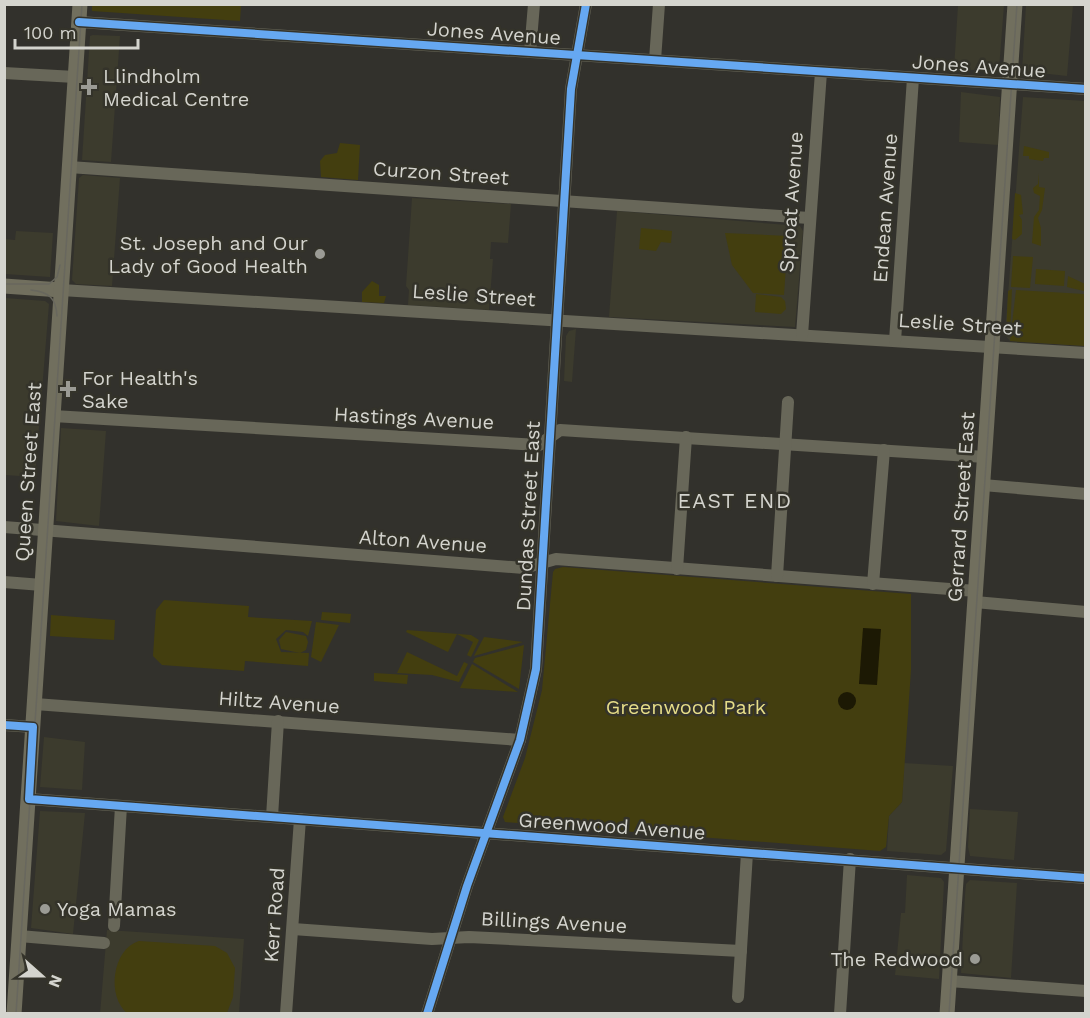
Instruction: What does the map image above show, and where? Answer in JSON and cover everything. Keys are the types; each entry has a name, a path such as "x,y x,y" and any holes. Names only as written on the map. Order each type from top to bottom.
{"main road":[{"name":"Queen Street East","path":"14,1014 80,4"},
{"name":"Gerrard Street East","path":"947,1014 994,347 1015,4"},
{"name":"Leslie Street","path":"4,286 61,290"}],"street":[{"path":"530,52 534,4"},
{"name":"Dundas Street East","path":"427,1014 451,936 520,740 536,669 563,202 575,56 586,4"},
{"path":"654,60 659,4"},
{"name":"Jones Avenue","path":"79,21 1086,89"},
{"name":"Sproat Avenue","path":"802,335 820,72"},
{"path":"4,73 75,77"},
{"name":"Endean Avenue","path":"895,341 913,78"},
{"name":"Curzon Street","path":"69,167 809,218"},
{"name":"Leslie Street","path":"61,290 1086,353"},
{"path":"777,576 788,402"},
{"name":"Hastings Avenue","path":"53,416 538,444 560,430 985,456"},
{"path":"678,569 686,437"},
{"path":"873,584 884,450"},
{"path":"983,485 1086,494"},
{"name":"Alton Avenue","path":"4,527 524,568 556,560 777,576 873,584 1086,612"},
{"path":"4,582 42,585"},
{"name":"Hiltz Avenue","path":"35,704 520,740"},
{"path":"272,817 278,721"},
{"path":"4,725 33,727"},
{"name":"Greenwood Avenue","path":"29,799 1086,878"},
{"path":"114,926 121,806"},
{"name":"Kerr Road","path":"286,1014 300,819"},
{"path":"738,997 747,853"},
{"path":"840,1014 850,859"},
{"name":"Billings Avenue","path":"293,929 432,939 451,936 741,951"},
{"path":"20,936 104,943"},
{"path":"949,981 1086,991"}],"shaded area":[{"path":"958,5 1004,5 999,69 996,71 954,69"},
{"path":"1026,5 1073,5 1067,76 1022,71"},
{"path":"90,36 120,36 111,162 82,160"},
{"path":"961,92 1000,97 998,145 959,142"},
{"path":"1023,97 1085,101 1085,346 1010,341 1005,335"},
{"path":"83,175 120,178 112,286 76,284 72,280 79,178"},
{"path":"412,198 511,204 508,243 491,242 490,259 493,259 489,310 408,305 409,290 406,286"},
{"path":"617,211 800,226 803,231 795,327 609,317"},
{"path":"16,231 53,233 50,277 5,274 5,239 15,240"},
{"path":"5,298 45,301 49,304 35,477 5,475"},
{"path":"576,329 572,382 564,381 566,336 569,331"},
{"path":"61,428 106,431 99,526 56,521"},
{"path":"863,628 881,629 877,685 859,684"},
{"path":"843,692 851,692 856,697 854,708 843,710 838,705 838,697"},
{"path":"44,737 85,742 82,790 40,787"},
{"path":"904,763 953,766 946,851 941,855 887,851 889,816 902,802"},
{"path":"970,809 1018,812 1014,860 970,856 968,847"},
{"path":"40,811 85,813 73,934 31,928"},
{"path":"907,875 941,878 944,882 939,979 895,975 901,913 905,913"},
{"path":"970,880 1017,883 1011,978 961,973 966,884"},
{"path":"107,930 244,939 239,1013 100,1014"}],"green space":[{"path":"92,5 241,5 240,21 92,11"},
{"path":"340,143 360,145 358,180 321,177 320,161 325,155 337,153"},
{"path":"1024,146 1049,152 1049,158 1044,158 1043,161 1029,159 1029,156 1023,156"},
{"path":"1039,173 1039,187 1045,188 1042,210 1038,218 1041,228 1041,246 1032,243 1034,217 1039,210 1040,196 1034,193 1033,188 1038,184"},
{"path":"1015,193 1021,195 1023,214 1019,215 1022,220 1022,234 1015,240 1012,239"},
{"path":"641,228 672,231 671,243 661,242 656,251 639,249"},
{"path":"725,233 788,236 784,295 753,293 732,265"},
{"path":"1013,256 1033,257 1030,288 1011,287"},
{"path":"1036,269 1065,271 1064,286 1035,284"},
{"path":"1068,276 1085,284 1085,346 1010,341 1016,290 1084,294 1084,291 1067,287"},
{"path":"372,281 379,285 379,296 386,296 384,303 362,302 362,292"},
{"path":"1012,289 1010,334 1006,336 1008,291"},
{"path":"756,294 781,297 785,301 786,309 781,314 755,312"},
{"name":"Greenwood Park","path":"563,567 911,594 911,670 902,802 889,816 886,847 880,851 505,822 503,817 525,758 542,690 553,572"},
{"path":"164,600 249,606 248,617 312,621 308,636 303,632 286,630 276,639 281,652 309,653 308,666 245,661 244,671 162,665 153,656 156,610"},
{"path":"322,612 351,614 350,623 321,620"},
{"path":"51,615 115,620 114,640 50,636"},
{"path":"316,622 339,625 321,662 311,657"},
{"path":"407,630 471,635 479,640 471,657 467,655 473,642 457,634 448,652 406,632"},
{"path":"286,632 306,636 308,642 306,650 300,653 281,649 279,640"},
{"path":"484,637 523,642 474,656"},
{"path":"524,645 519,689 473,662 475,658"},
{"path":"407,652 457,676 464,662 468,664 459,682 432,675 397,673"},
{"path":"472,664 518,692 460,688"},
{"path":"374,673 408,675 407,684 374,681"},
{"path":"139,941 215,946 227,953 235,968 233,997 227,1013 128,1014 117,997 115,974 123,953"}],"tram line":[{"path":"16,1014 82,4"},
{"path":"949,1014 1017,4"},
{"path":"4,284 49,284 57,277 60,265"},
{"path":"31,290 47,294 53,300 57,316"}],"cycle path":[{"path":"427,1014 467,886 520,740 536,669 571,89 586,4"},
{"path":"79,22 1086,89"},
{"path":"4,725 33,727 29,799 1086,878"}],"place":[{"name":"Llindholm Medical Centre","path":"89,87"},
{"name":"St. Joseph and Our Lady of Good Health","path":"320,254"},
{"name":"For Health's Sake","path":"68,389"},
{"name":"Yoga Mamas","path":"45,909"},
{"name":"The Redwood","path":"975,959"}],"district":[{"name":"EAST END","path":"735,500"}]}
